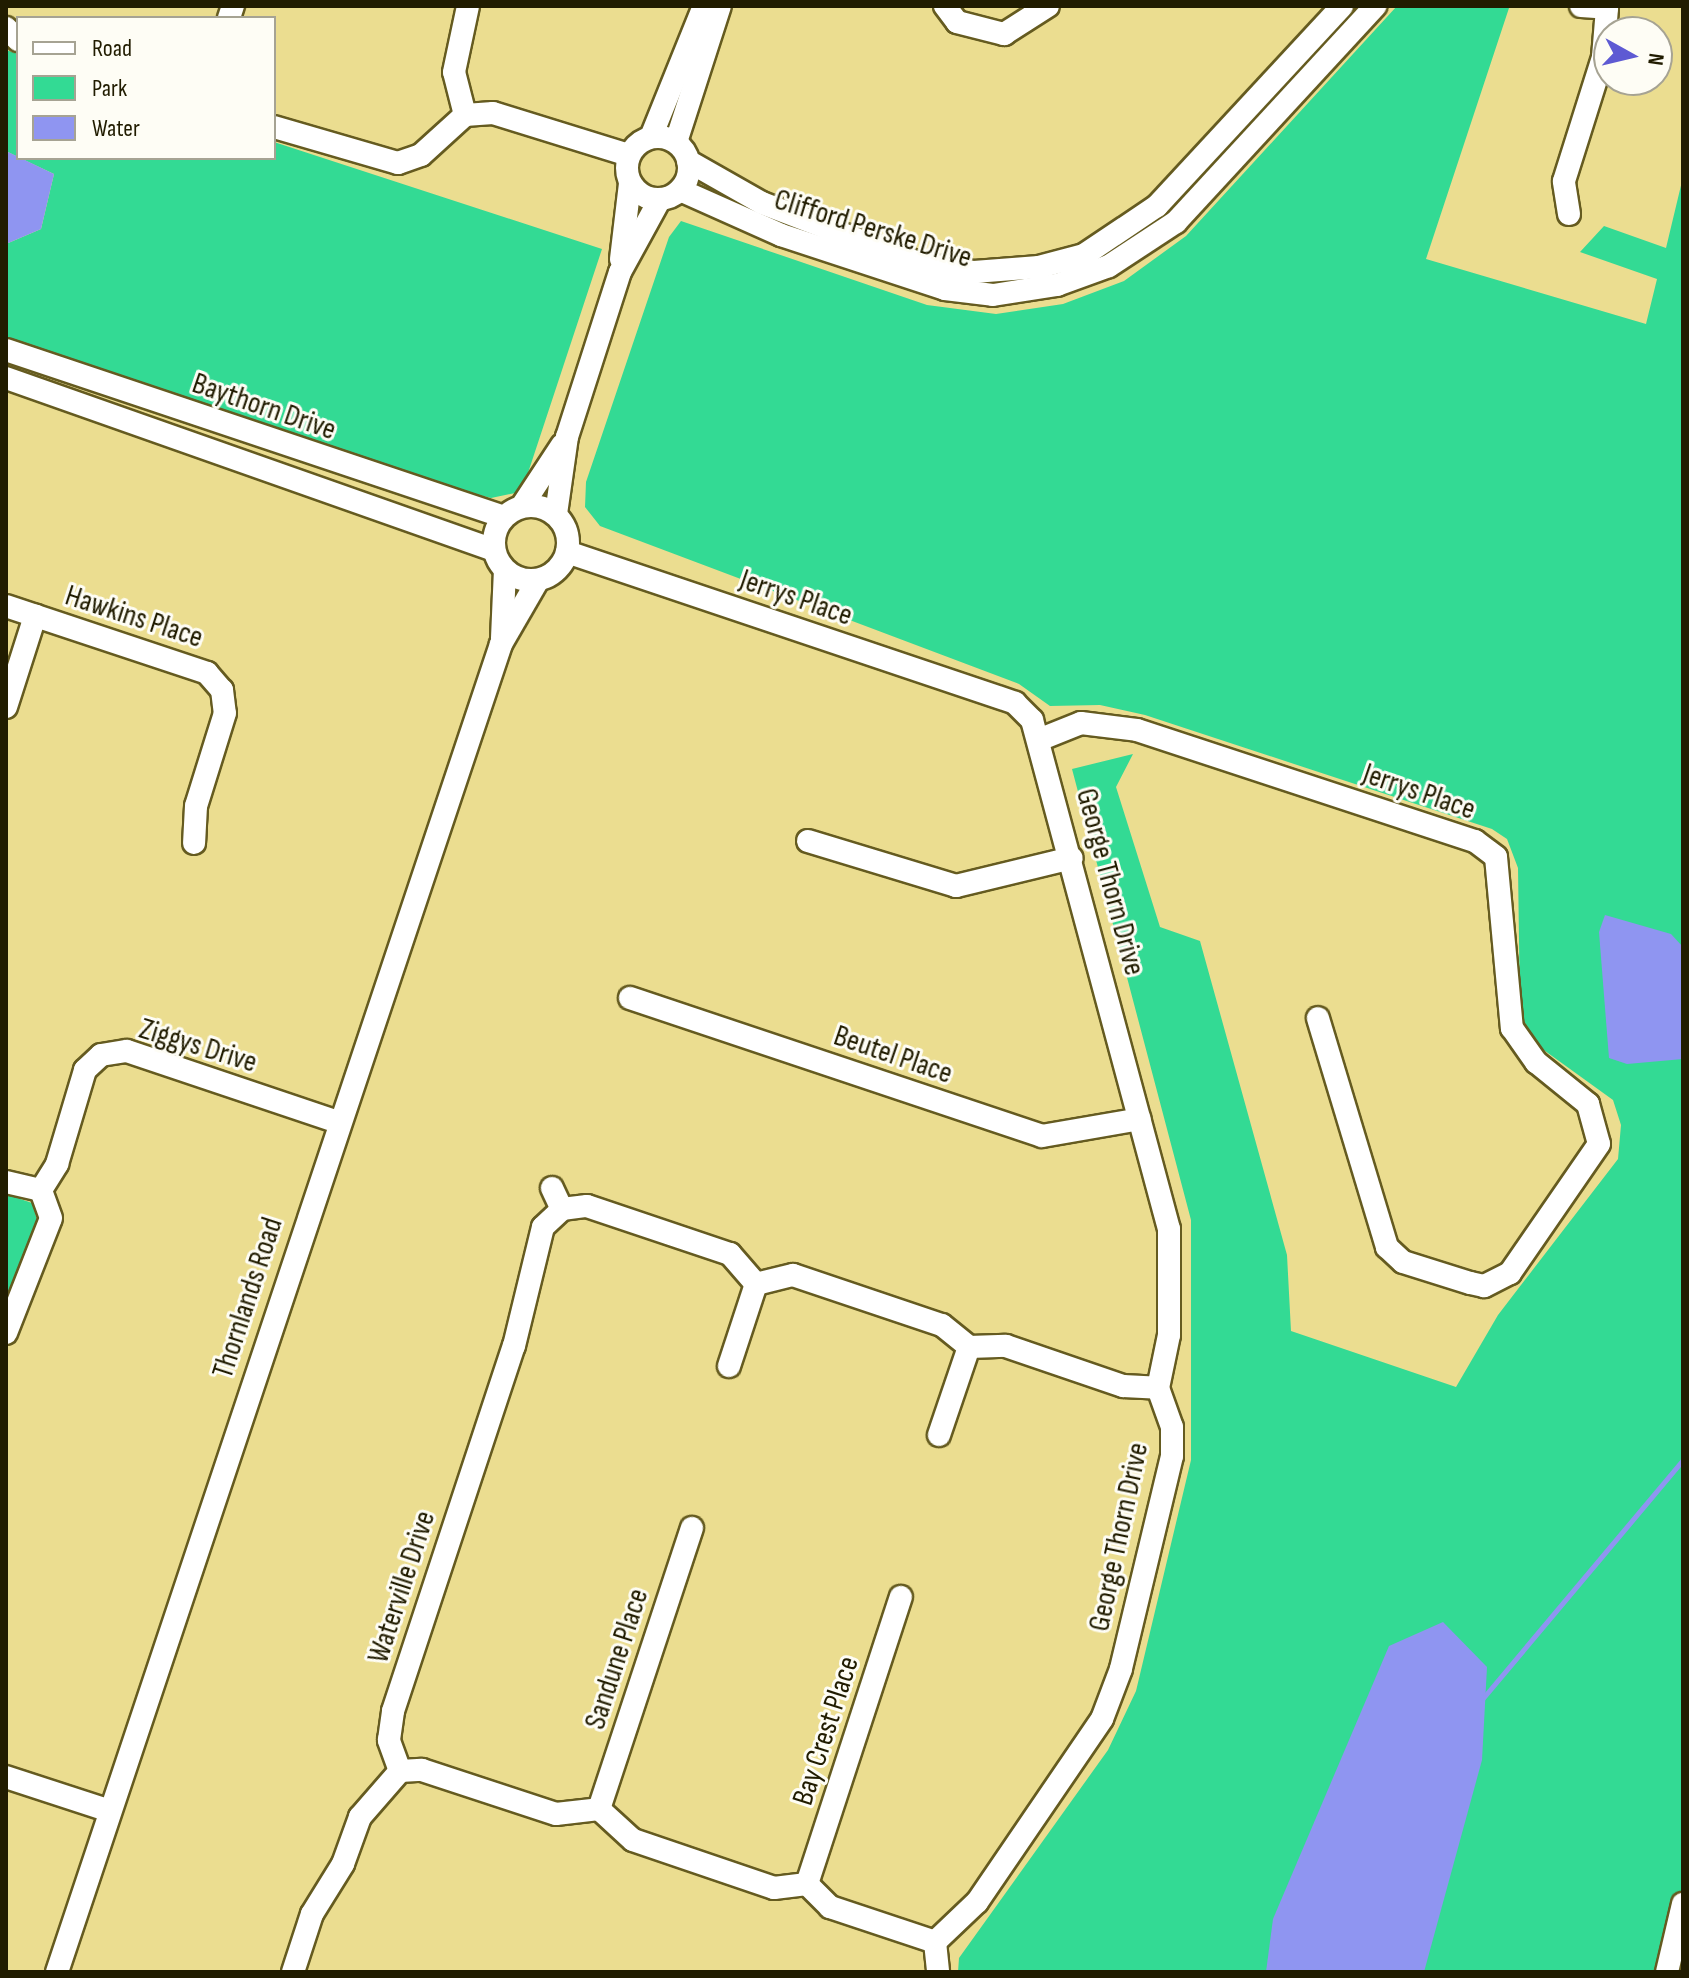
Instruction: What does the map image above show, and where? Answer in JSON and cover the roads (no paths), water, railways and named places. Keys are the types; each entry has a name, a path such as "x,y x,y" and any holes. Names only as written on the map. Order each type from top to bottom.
{"street":[{"path":"465,115 454,72 468,6"},
{"path":"629,155 651,137 704,6"},
{"path":"620,272 670,194 720,6"},
{"path":"945,6 957,22 990,34 1022,29 1048,6"},
{"name":"Clifford Perske Drive","path":"651,137 682,152 762,203 918,263 974,272 1039,267 1084,255 1157,206 1342,6"},
{"name":"Clifford Perske Drive","path":"630,184 670,194 781,235 945,289 993,295 1057,285 1109,266 1176,222 1375,6"},
{"path":"1569,214 1564,181 1603,57 1609,7 1581,6"},
{"path":"276,128 398,163 421,155 465,115 493,113 629,155"},
{"path":"567,552 556,514 567,437 620,272 630,184 629,155"},
{"name":"Baythorn Drive","path":"7,355 513,511"},
{"name":"Baythorn Drive","path":"6,378 494,550"},
{"path":"538,580 505,570 494,550 513,511 567,437"},
{"path":"513,511 556,514"},
{"name":"Thornlands Road","path":"57,1972 338,1122 501,644 538,580 557,570 567,552"},
{"name":"Jerrys Place","path":"567,552 1015,703 1041,739 1081,723 1137,730 1475,841 1496,857 1512,1028 1536,1062 1588,1104 1599,1144 1510,1273 1484,1286 1403,1262 1387,1247 1318,1018"},
{"name":"Thornlands Road","path":"501,644 505,570"},
{"name":"Hawkins Place","path":"6,606 207,673 222,690 225,713 196,806 194,843"},
{"path":"6,707 35,616"},
{"name":"George Thorn Drive","path":"935,1942 977,1902 1102,1719 1121,1669 1172,1456 1172,1427 1158,1388 1169,1335 1169,1229 1041,739"},
{"path":"808,841 956,886 1072,858"},
{"name":"Beutel Place","path":"630,998 1042,1136 1140,1119"},
{"name":"Ziggys Drive","path":"41,1190 57,1164 85,1070 101,1055 127,1051 338,1122"},
{"path":"6,1182 41,1190 51,1218 6,1333"},
{"name":"Waterville Drive","path":"400,1771 389,1740 393,1711 514,1346 543,1227 557,1198 730,1254 756,1284"},
{"path":"729,1366 756,1284 793,1275 942,1325 969,1347 1006,1346 1123,1386 1158,1388"},
{"path":"939,1435 969,1347"},
{"name":"Sandune Place","path":"599,1809 692,1528"},
{"name":"Bay Crest Place","path":"807,1884 901,1597"},
{"path":"293,1972 312,1914 343,1864 360,1817 400,1771 422,1770 556,1814 599,1809 633,1840 774,1888 807,1884 830,1907 935,1942 938,1972"},
{"path":"6,1777 110,1811"},
{"path":"1667,1972 1683,1904"}],"water":[{"path":"6,151 16,156 16,160 25,160 54,174 41,229 6,244"},
{"path":"1605,915 1671,934 1683,947 1683,1059 1627,1064 1609,1058 1599,932"},
{"path":"1443,1622 1487,1667 1482,1760 1424,1972 1266,1972 1273,1919 1389,1646"}],"waterway":[{"path":"1483,1698 1683,1460"}]}
